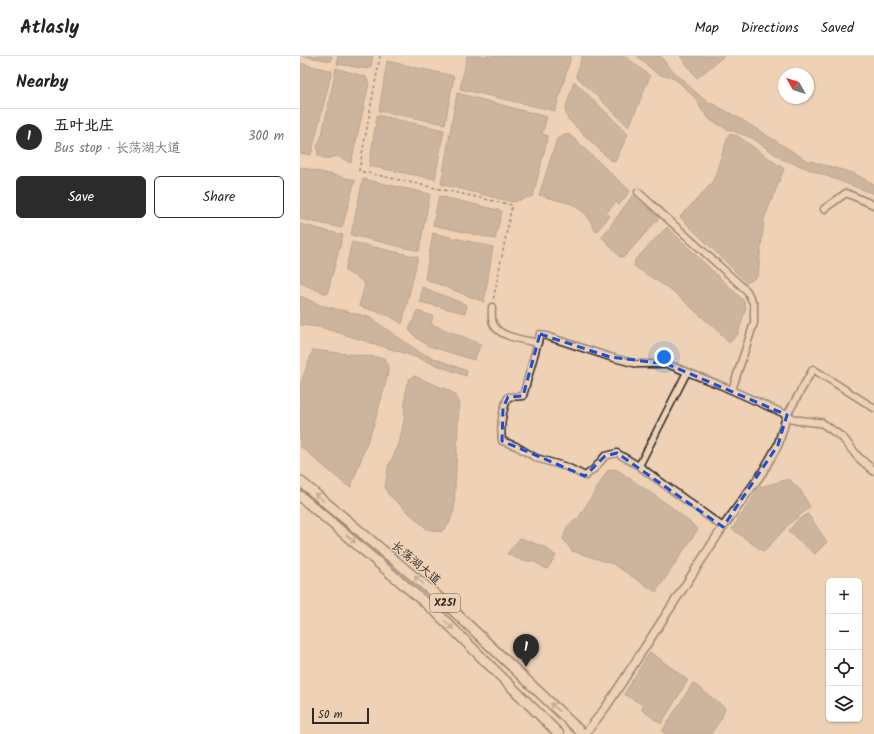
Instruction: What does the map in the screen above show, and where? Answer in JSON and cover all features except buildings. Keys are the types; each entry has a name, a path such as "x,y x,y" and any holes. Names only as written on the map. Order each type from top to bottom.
{"main road":[{"name":"长荡湖大道","path":"300,481 442,600 584,734"},
{"name":"长荡湖大道","path":"300,496 436,612 559,734"}],"street":[{"path":"638,192 747,291 754,305 754,322 732,390"},
{"path":"824,209 846,193 874,204"},
{"path":"492,307 492,322 497,330 510,336 538,343"},
{"path":"723,527 639,466 617,452 605,456 594,469 585,476 567,466 536,458 516,446 502,442 500,430 503,408 508,396 523,396 540,334 610,358 637,364 667,364 732,390 795,420 822,423 844,438 858,457 874,471"},
{"path":"584,734 606,707 723,527 762,473 778,445 786,415 813,369 874,408"},
{"path":"639,466 687,372"}],"path":[{"path":"380,56 359,171 512,205 492,307"}],"highlighted area":[{"path":"540,334 610,357 667,364 787,415 778,445 723,527 617,453 605,456 585,476 502,441 503,408 508,397 523,396"}],"shaded area":[{"path":"302,56 332,56 331,61"},
{"path":"338,56 373,56 371,66 367,69 337,64"},
{"path":"467,56 571,56 555,111 460,89"},
{"path":"582,56 625,56 650,76 629,127 576,76"},
{"path":"637,56 660,56 668,66 702,98 739,118 806,160 853,173 874,184 874,194 782,159 752,138 727,129 710,120 701,109 697,100 680,83 670,76 664,76 656,73"},
{"path":"680,56 724,56 697,78"},
{"path":"387,61 454,76 445,124 379,111"},
{"path":"300,63 332,71 311,155 300,153"},
{"path":"336,68 366,77 369,84 351,163 337,156 325,159 318,155 317,146 322,135"},
{"path":"574,81 628,134 615,162 609,159 568,119 565,111"},
{"path":"457,93 547,117 542,134 548,136 533,196 513,202 441,184"},
{"path":"377,115 444,130 435,179 369,166"},
{"path":"564,134 570,135 630,191 619,205 616,202 606,213 610,216 596,232 586,214 572,204 539,195 557,139"},
{"path":"729,134 738,136 784,169 764,219 758,276 747,283 680,217 712,183"},
{"path":"300,167 355,180 342,228 300,219"},
{"path":"363,179 430,194 419,251 351,235"},
{"path":"633,195 659,218 625,256 620,257 602,237"},
{"path":"439,196 502,211 495,239 433,225"},
{"path":"300,224 343,235 327,294 300,283"},
{"path":"667,227 743,300 746,307 738,334 729,343 674,292 634,266 635,260"},
{"path":"433,233 493,247 484,302 425,279"},
{"path":"352,242 418,257 402,324 390,316 359,306 365,285 361,280 345,271"},
{"path":"422,287 467,305 465,313 420,302"},
{"path":"300,296 320,305 369,317 421,353 467,371 466,376 407,354 320,327 300,325"},
{"path":"417,311 433,316 431,324 481,344 474,360 429,346 418,339 409,330"},
{"path":"313,350 384,358 388,364 388,374 376,418 351,487 346,485 300,446 300,385"},
{"path":"414,376 448,390 456,395 459,402 454,510 449,524 441,532 427,529 388,494 385,487 388,467 399,444 404,420 406,387 409,379"},
{"path":"616,469 670,506 698,529 656,592 613,564 572,551 563,539 567,527 579,517 608,470"},
{"path":"789,479 801,491 810,507 787,526 764,552 732,529 760,487"},
{"path":"808,514 827,542 815,554 788,531 798,520"},
{"path":"520,538 545,547 556,556 547,569 533,561 523,561 507,554"},
{"path":"650,652 688,680 661,724 642,710 643,705 624,694"},
{"path":"693,683 725,708 722,717 711,734 665,734 662,731"}],"place":[{"name":"五叶北庄","path":"526,667"}]}
